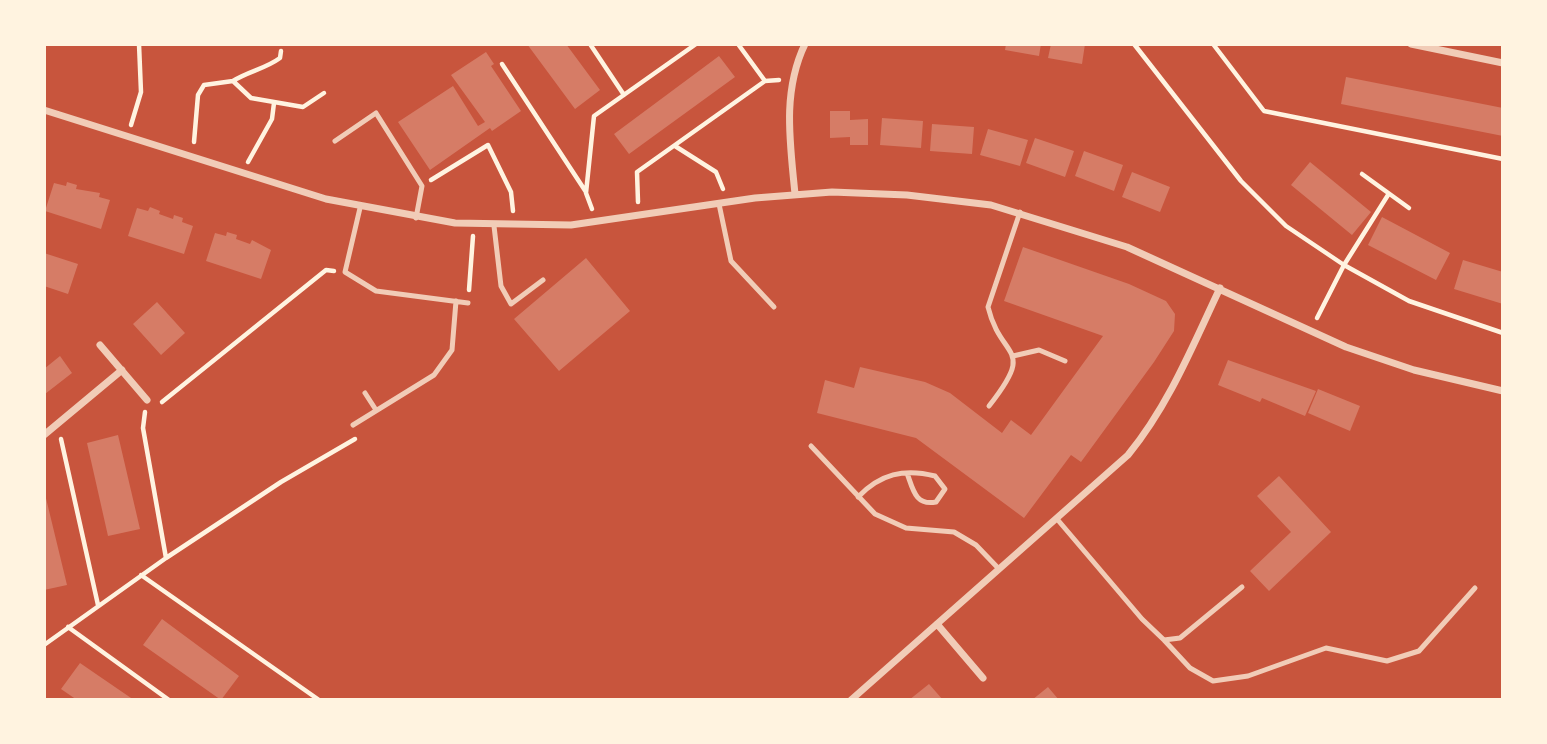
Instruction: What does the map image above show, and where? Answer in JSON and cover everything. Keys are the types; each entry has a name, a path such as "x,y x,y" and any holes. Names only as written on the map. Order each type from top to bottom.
{"street":[{"path":"794,194 789,145 792,79 805,44"},
{"path":"1411,44 1503,63"},
{"path":"44,110 360,208 474,225 596,223 794,194 845,192 918,196 1020,212 1127,247 1346,347 1414,370 1503,391"},
{"path":"851,700 1102,481 1149,429 1220,288"},
{"path":"100,345 147,400"},
{"path":"44,435 122,370"},
{"path":"937,624 983,678"}],"lane":[{"path":"335,141 376,113 422,186 416,218"},
{"path":"719,204 732,261 774,307"},
{"path":"360,208 345,272 376,291 468,303"},
{"path":"989,406 1013,372 1013,356 990,318 988,307 1020,212"},
{"path":"494,226 501,286 511,304 542,280"},
{"path":"354,425 434,375 452,350 456,301"},
{"path":"1013,356 1039,350 1065,361"},
{"path":"365,393 376,411"},
{"path":"811,446 875,514 906,528 954,532 966,538 999,569"},
{"path":"858,497 877,480 907,472 936,476 945,489 942,497 936,502 921,501 915,496 907,472"},
{"path":"1057,519 1142,619 1190,668 1213,681 1248,676 1326,648 1387,661 1419,651 1475,588"},
{"path":"1164,640 1180,638 1242,587"}],"path":[{"path":"127,136 141,92 139,44"},
{"path":"590,44 624,95"},
{"path":"586,193 594,117 694,44"},
{"path":"738,44 765,81"},
{"path":"1134,44 1241,181 1286,226 1344,265 1409,301 1503,333"},
{"path":"1213,44 1264,111 1503,159"},
{"path":"193,157 198,95 204,86 233,81 247,72 264,69 280,58 281,51"},
{"path":"502,64 586,193 596,223"},
{"path":"638,217 637,172 765,81 792,79"},
{"path":"233,81 251,98 303,107 324,93"},
{"path":"241,172 272,119 274,103"},
{"path":"422,186 488,145 511,192 515,226"},
{"path":"675,146 716,172 730,202"},
{"path":"1362,174 1409,208"},
{"path":"1310,331 1344,265 1388,195"},
{"path":"468,303 474,225"},
{"path":"166,558 143,428 147,400 163,402 326,270"},
{"path":"51,429 64,443 98,605"},
{"path":"44,645 166,558 281,482 359,436"},
{"path":"141,575 319,700"},
{"path":"68,627 169,700"}],"building":[{"path":"527,44 566,44 600,90 575,109"},
{"path":"1006,44 1041,44 1039,56 1005,50"},
{"path":"1051,44 1085,44 1082,64 1048,58"},
{"path":"486,52 494,64 491,66 521,111 492,131 490,128 430,170 398,122 453,86 478,126 485,122 451,75"},
{"path":"719,56 735,77 629,154 614,134"},
{"path":"1346,77 1503,108 1503,136 1341,104"},
{"path":"830,111 850,111 850,120 868,119 868,145 850,145 850,137 830,138"},
{"path":"882,118 923,121 921,148 880,145"},
{"path":"932,124 974,127 972,154 930,151"},
{"path":"988,129 1028,140 1020,166 980,155"},
{"path":"1035,138 1074,151 1065,177 1026,163"},
{"path":"1084,151 1123,165 1114,191 1075,176"},
{"path":"1310,162 1371,212 1352,235 1291,185"},
{"path":"1132,172 1170,187 1160,212 1122,197"},
{"path":"67,182 77,185 76,189 100,193 99,197 110,200 101,229 45,211 54,183 66,186"},
{"path":"150,207 173,219 174,215 183,218 182,222 193,226 184,254 128,236 137,208 148,211"},
{"path":"1382,217 1450,253 1436,280 1368,245"},
{"path":"227,232 237,235 236,239 250,244 252,240 271,250 261,279 206,261 215,233 226,236"},
{"path":"1023,247 1129,284 1166,301 1175,314 1174,331 1081,462 1071,455 1024,518 916,438 817,413 825,380 854,388 860,367 925,382 950,393 1002,433 1011,420 1031,435 1103,336 1004,301"},
{"path":"44,253 78,264 68,294 44,286"},
{"path":"586,258 630,311 559,371 514,319"},
{"path":"1463,260 1503,272 1503,304 1454,289"},
{"path":"157,302 185,333 161,355 133,324"},
{"path":"60,356 72,373 45,394 44,369"},
{"path":"1228,360 1316,391 1305,416 1262,398 1260,402 1218,385"},
{"path":"1318,389 1360,406 1350,431 1308,413"},
{"path":"118,435 140,529 108,536 87,443"},
{"path":"1279,476 1331,532 1269,591 1250,571 1291,532 1257,496"},
{"path":"44,490 67,585 44,590"},
{"path":"162,619 239,676 221,700 143,645"},
{"path":"80,663 134,700 77,700 61,689"},
{"path":"929,684 943,700 909,700"},
{"path":"1048,687 1059,700 1032,700"}]}
